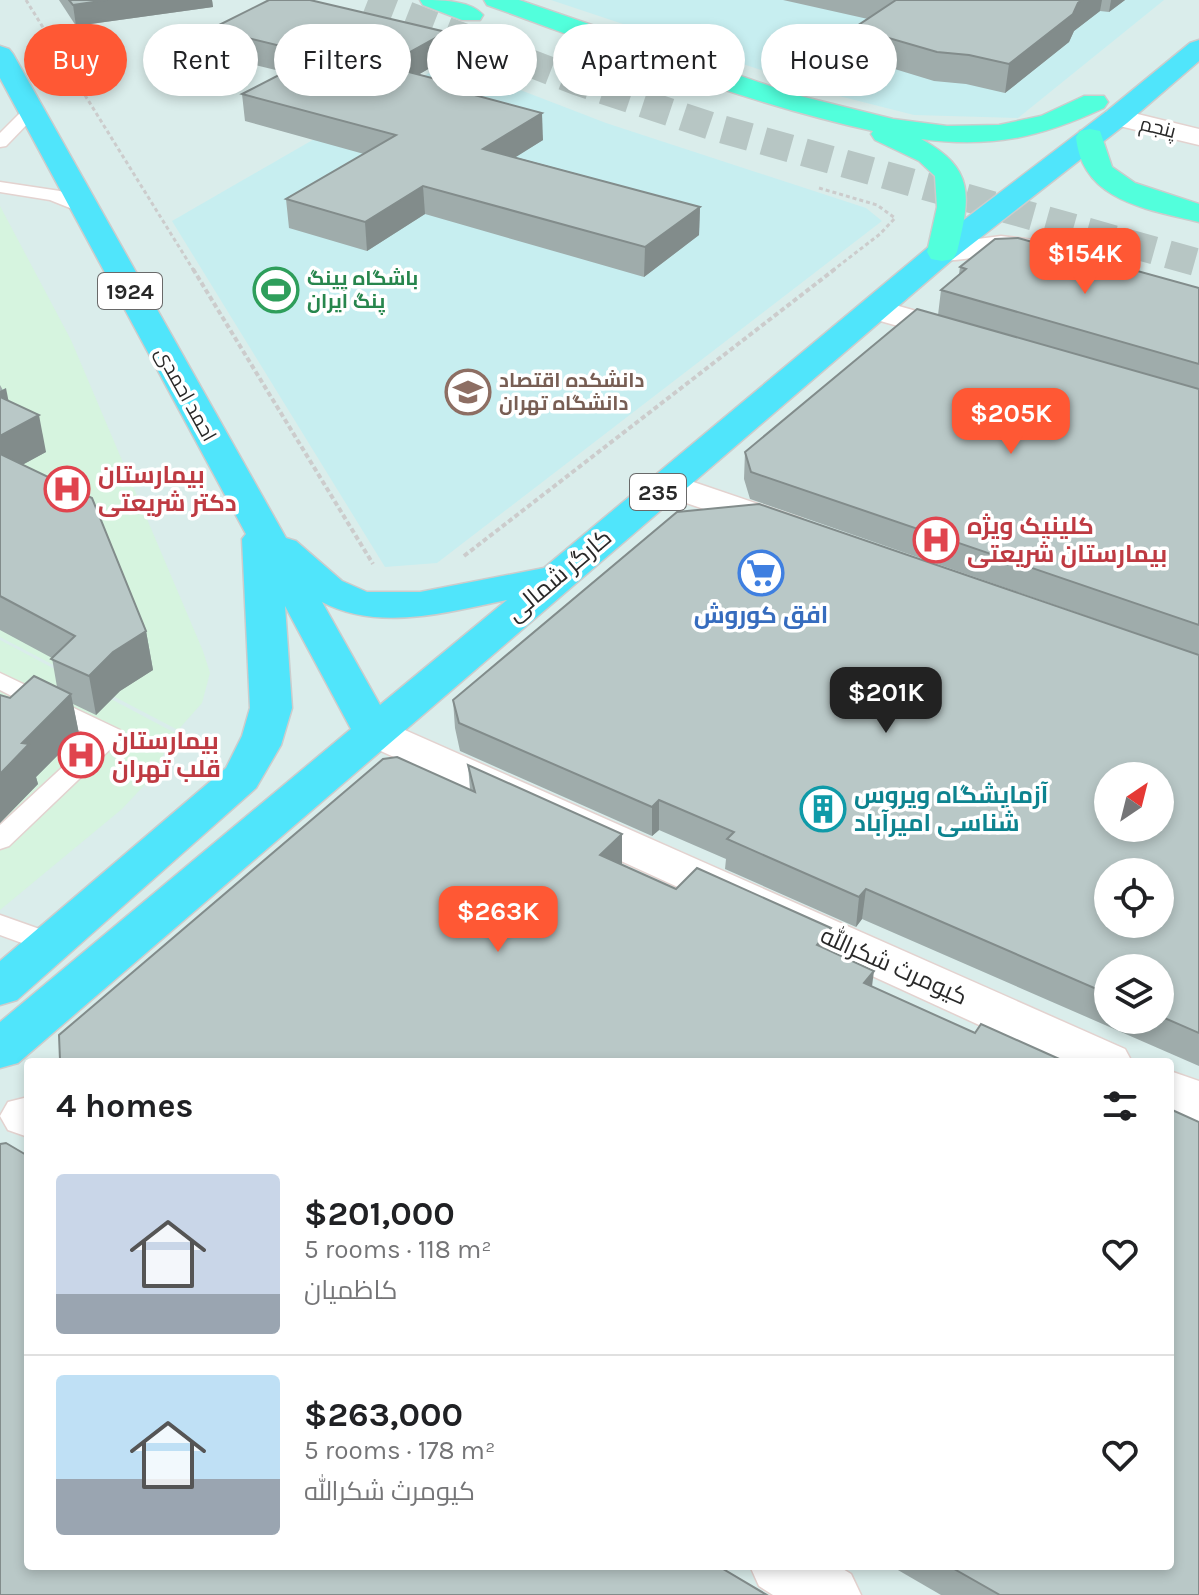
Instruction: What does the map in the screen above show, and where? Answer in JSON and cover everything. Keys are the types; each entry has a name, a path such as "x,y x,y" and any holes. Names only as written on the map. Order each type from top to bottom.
{"highway":[{"path":"432,0 471,15"},
{"path":"496,0 850,120 924,152 949,173 954,189 952,213 942,252"},
{"path":"850,120 905,128 986,133 1105,110"},
{"path":"1090,137 1094,161 1105,176 1136,194 1199,213"}],"main road":[{"name":"کارگر شمالی","path":"1152,54 1193,37"},
{"name":"کارگر شمالی","path":"1105,110 1193,37"},
{"name":"احمد احمدی","path":"0,54 374,732"},
{"name":"کارگر شمالی","path":"0,1050 942,252 1090,137 1117,83"},
{"path":"260,529 320,582 342,597 377,606 413,604 558,577"},
{"path":"0,988 241,778 267,729 271,708 260,529"}],"street":[{"name":"پنجم","path":"1105,110 1199,137"},
{"path":"942,252 973,246 1011,245 1078,255"},
{"path":"874,309 992,344"},
{"path":"667,484 815,536"},
{"name":"کیومرث شکرالله","path":"374,732 1098,1058"},
{"path":"1174,1092 1199,1103"},
{"path":"788,1570 829,1595"}],"lane":[{"path":"0,142 31,111"},
{"path":"0,187 54,195 85,209"},
{"path":"0,680 111,736 0,840"},
{"path":"0,925 52,944"}],"path":[{"path":"26,0 114,138 369,561 376,566"},
{"path":"463,557 880,234 895,218 877,205 819,188"}],"shaded area":[{"path":"551,0 1164,0 1018,118 914,115 839,96 897,96 897,24 761,24 761,70 745,65 745,24 623,24"},
{"name":"دانشکده اقتصاد دانشگاه تهران","path":"427,74 427,96 536,96 606,123 866,208 882,221 437,563 385,567 172,221 389,96 411,96 411,83"},
{"name":"بیمارستان دکتر شریعتی","path":"0,206 71,340 203,651 210,673 202,703 178,730 0,637"},
{"name":"بیمارستان قلب تهران","path":"0,640 175,733 151,778 122,809 0,910"}],"building":[{"path":"69,0 107,0 73,5"},
{"path":"269,0 310,0 427,28 427,43 411,52 411,24 274,24 274,44 258,40 258,24 221,24"},
{"path":"896,0 1082,0 1073,14 1009,64 937,52 897,40 897,24 860,24"},
{"path":"411,73 427,77 427,96 478,96 542,113 483,149 700,207 645,247 423,186 365,222 286,199 396,135 250,96 258,96 258,86 274,78 274,96 411,96"},
{"path":"1018,238 1199,288 1199,364 941,290 966,269 960,267 995,239"},
{"path":"917,309 1199,389 1199,625 751,472 745,452"},
{"path":"0,397 39,415 0,436"},
{"path":"0,454 92,498 146,631 113,652 89,676 51,659 75,636 0,596"},
{"path":"759,504 1199,655 1199,1033 1174,1022 1174,954 1094,954 1094,988 866,889 859,897 727,839 734,832 659,800 652,807 459,723 453,700 677,512"},
{"path":"34,676 71,694 22,743 29,744 0,774 0,695 10,698"},
{"path":"397,757 475,792 468,765 622,834 600,855 676,889 697,868 831,928 817,945 874,971 864,983 975,1033 981,1024 1057,1058 60,1058 59,1035 383,759"},
{"path":"1174,1111 1199,1122 1199,1595 1000,1595 956,1570 1174,1570"},
{"path":"6,1143 24,1154 24,1570 725,1570 767,1595 0,1595 0,1144"}],"tunnel":[{"path":"368,0 576,81 714,127 1199,263"}],"place":[{"name":"باشگاه پینگ پنگ ایران","path":"276,290"},
{"name":"دانشکده اقتصاد دانشگاه تهران","path":"468,392"},
{"name":"بیمارستان دکتر شریعتی","path":"67,489"},
{"name":"کلینیک ویژه بیمارستان شریعتی","path":"936,540"},
{"name":"افق کوروش","path":"761,573"},
{"name":"بیمارستان قلب تهران","path":"81,755"},
{"name":"آزمایشگاه ویروس شناسی امیرآباد","path":"823,809"}]}
